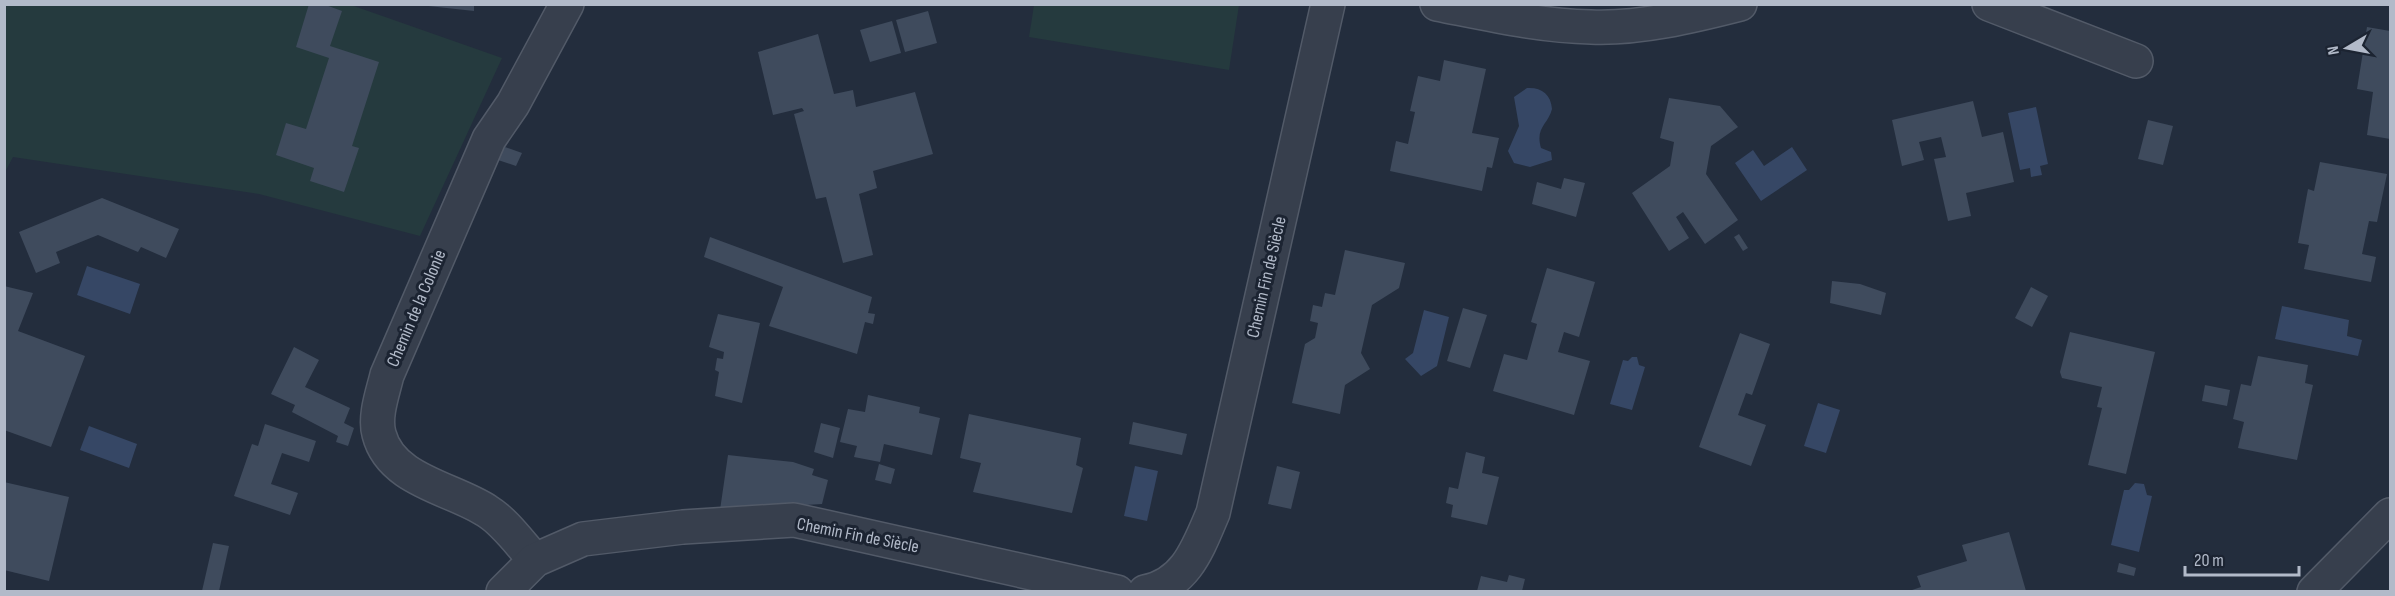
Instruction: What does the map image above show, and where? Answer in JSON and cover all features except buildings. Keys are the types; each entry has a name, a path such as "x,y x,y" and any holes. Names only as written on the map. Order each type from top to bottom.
{"street":[{"name":"Chemin de la Colonie","path":"535,560 489,512 408,473 389,456 379,433 379,408 387,375 489,139 513,104 567,4"},
{"name":"Chemin Fin de Siècle","path":"1145,591 1161,588 1186,569 1213,513 1328,4"},
{"path":"1437,4 1524,21 1592,28 1638,24 1740,4"},
{"path":"1989,4 2136,61"},
{"path":"2314,591 2391,515"},
{"name":"Chemin Fin de Siècle","path":"503,591 535,560 583,539 683,527 794,520 1117,591"}],"green space":[{"path":"5,5 351,5 502,58 420,236 259,194 13,157 5,172"},
{"path":"1034,5 1239,5 1229,70 1029,37"}],"water":[{"path":"1527,88 1544,92 1550,99 1552,109 1541,131 1540,141 1541,148 1551,152 1552,160 1530,167 1514,163 1508,151 1519,126 1514,97"},
{"path":"2036,107 2048,164 2040,166 2042,175 2031,177 2030,168 2020,170 2008,113"},
{"path":"1792,147 1807,170 1761,201 1735,163 1753,150 1764,166"},
{"path":"87,266 140,284 130,314 77,295"},
{"path":"2282,306 2349,320 2347,336 2362,340 2358,356 2275,339"},
{"path":"1424,310 1449,317 1437,366 1421,376 1405,359 1413,353"},
{"path":"1632,357 1637,357 1639,365 1645,367 1632,410 1610,404 1623,360 1628,361"},
{"path":"1818,403 1840,410 1826,453 1804,446"},
{"path":"89,426 137,444 129,468 80,450"},
{"path":"1135,466 1158,471 1147,521 1124,516"},
{"path":"2135,483 2144,484 2147,495 2152,496 2139,552 2111,545 2124,490 2129,490"}]}
